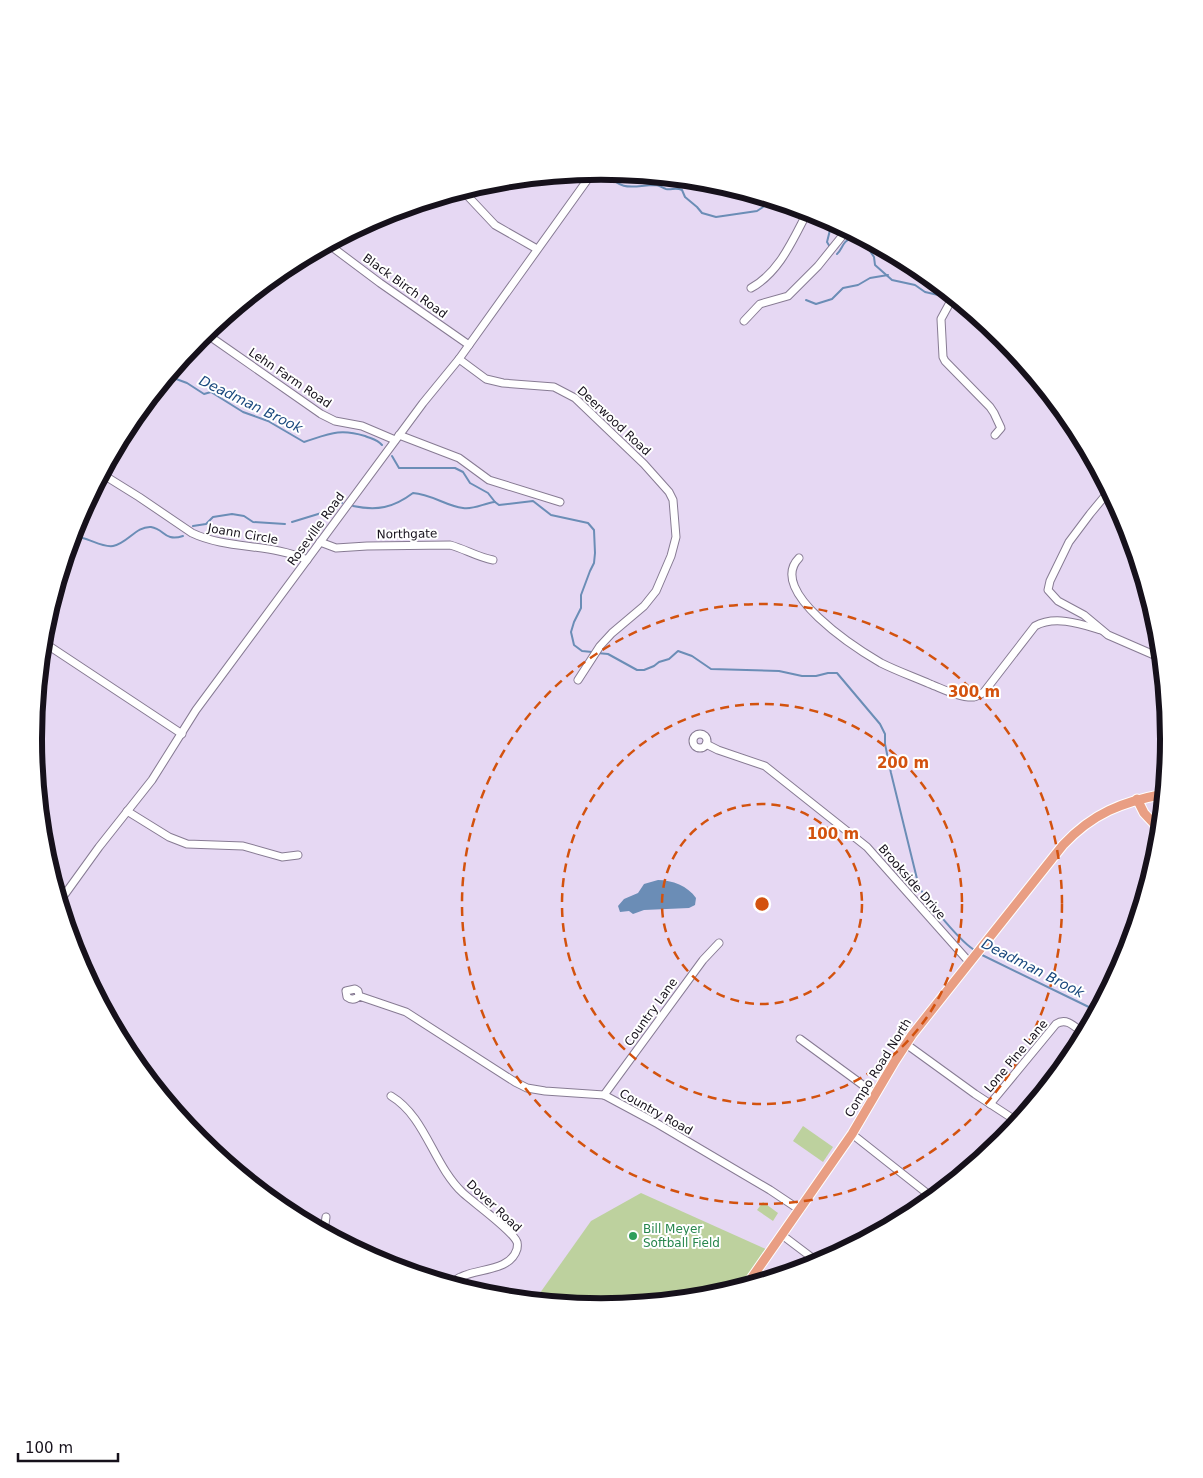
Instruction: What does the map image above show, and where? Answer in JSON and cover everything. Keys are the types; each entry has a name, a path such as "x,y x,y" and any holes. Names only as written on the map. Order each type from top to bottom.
{"main road":[{"name":"Compo Road North","path":"752,1277 852,1134 906,1044 1072,836 1104,812 1137,799 1157,795"},
{"path":"1137,799 1147,818 1154,824"}],"street":[{"name":"Roseville Road","path":"65,894 152,780 196,710 397,437 469,345 587,180"},
{"path":"468,196 495,225 537,249"},
{"path":"751,288 762,282 778,264 804,219"},
{"path":"744,321 760,304 788,296 818,266 843,235"},
{"name":"Black Birch Road","path":"334,249 469,345"},
{"path":"950,302 941,319 942,356 994,413 1001,428 996,435"},
{"name":"Lehn Farm Road","path":"212,339 321,414 335,421 362,426 459,458 489,480 560,502"},
{"name":"Deerwood Road","path":"458,359 486,379 502,383 554,387 575,398 644,464 671,496 677,529 675,545 656,591 644,606 612,633 578,680"},
{"name":"Joann Circle","path":"108,477 192,534 217,543 294,554 307,560"},
{"path":"1105,497 1075,533 1053,573 1048,590 1054,598 1093,620 1108,636 1154,655"},
{"name":"Northgate","path":"320,542 336,548 450,544 462,548 471,554 493,560"},
{"path":"798,558 792,567 797,593 801,600 837,634 882,663 944,689 965,695 975,697 984,692 1034,626 1038,624 1044,622 1077,622 1101,630"},
{"path":"50,647 182,734"},
{"name":"Brookside Drive","path":"706,744 765,766 867,847 975,957"},
{"path":"128,811 169,837 187,844 243,846 282,857 298,854"},
{"name":"Country Lane","path":"604,1095 703,960 719,943"},
{"name":"Country Road","path":"359,996 406,1012 527,1088 604,1095 658,1124 770,1190 800,1210"},
{"name":"Lone Pine Lane","path":"990,1104 1056,1024 1060,1021 1067,1021 1079,1030"},
{"path":"800,1039 875,1094"},
{"path":"906,1044 1012,1118"},
{"name":"Dover Road","path":"390,1096 400,1101 409,1112 450,1180 498,1222 517,1242 518,1248 515,1254 504,1264 458,1279"},
{"path":"852,1134 927,1193"},
{"path":"325,1225 326,1217"},
{"path":"782,1235 811,1257"}],"green space":[{"path":"803,1126 833,1147 823,1162 793,1141"},
{"path":"641,1193 768,1250 747,1279 711,1287 638,1297 565,1297 539,1294 591,1221"},
{"path":"763,1202 778,1213 773,1221 757,1210"}],"water":[{"path":"658,880 669,881 689,890 696,898 695,905 689,908 644,910 633,914 629,911 620,912 618,906 624,899 638,893 644,884"}],"waterway":[{"path":"613,180 633,187 658,185 666,189 680,189 685,197 702,213 716,217 757,211 766,205"},
{"path":"558,182 565,183 567,181"},
{"path":"830,230 827,242 830,247"},
{"path":"837,254 844,243 850,239"},
{"path":"868,248 874,257 875,265 892,280 915,285 925,292 942,296"},
{"path":"806,300 816,304 832,299 843,288 858,285 870,278 888,275"},
{"name":"Deadman Brook","path":"174,378 187,383 204,394 211,392 243,412 268,421 304,442 334,433 348,432 365,436 378,441 382,445"},
{"name":"Deadman Brook","path":"392,456 399,468 455,468 463,472 470,483 488,493 499,505 533,501 551,515 588,523 594,530 594,563 581,595 581,608 571,632 574,645 582,651 592,652"},
{"path":"353,506 384,507 399,502 413,493 426,495 463,508 495,502"},
{"path":"292,522 328,511 338,503 342,503"},
{"path":"193,526 206,524 213,517 232,514 244,516 253,522 285,524"},
{"path":"80,538 103,545 113,546 118,545 146,527 156,528 172,537 183,536"},
{"name":"Deadman Brook","path":"597,653 608,654 637,670 644,670 654,666 659,662 669,659 678,651 692,656 711,669 779,671 802,676 837,673 880,724 885,734 885,744 891,773 919,887 937,912 976,951"},
{"name":"Deadman Brook","path":"980,954 1092,1008"}],"place":[{"name":"Bill Meyer Softball Field","path":"633,1236"}]}
